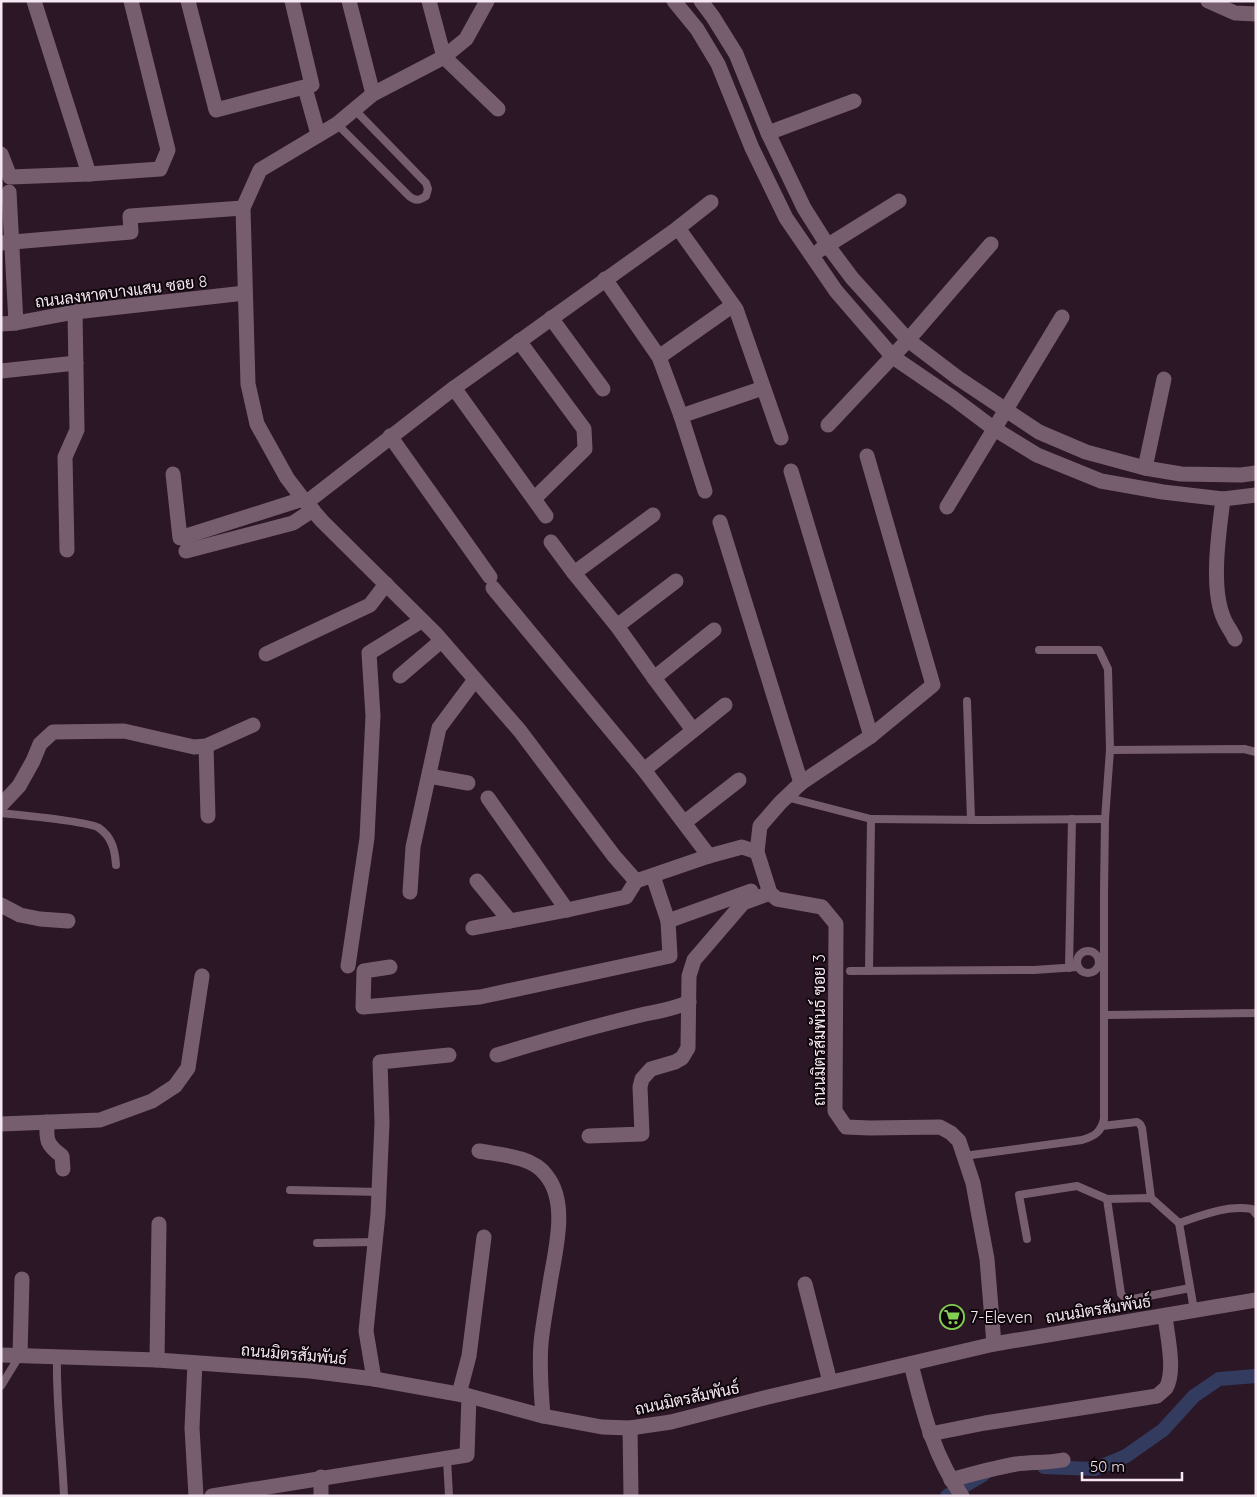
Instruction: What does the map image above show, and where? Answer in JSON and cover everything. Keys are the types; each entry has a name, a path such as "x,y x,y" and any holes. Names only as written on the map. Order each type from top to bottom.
{"street":[{"path":"34,1 89,174"},
{"path":"1,154 10,177 160,169 168,150 131,1"},
{"path":"188,1 216,110 308,86"},
{"path":"292,1 308,86 327,129"},
{"path":"349,1 373,94"},
{"path":"430,1 444,57 498,110"},
{"path":"487,1 466,39 444,57 373,94 327,129 260,170 243,208 248,384 257,424 287,478 307,504 441,641 520,731 614,856 636,881"},
{"path":"674,1 697,29 718,64 752,148 782,210 810,255 836,291 892,357 953,398 993,428 1037,454 1101,481 1163,492 1223,499 1256,495"},
{"path":"701,1 714,17 736,54 768,133 804,208 828,246 852,278 908,340 958,378 1039,432 1086,452 1145,468 1181,474 1241,475 1256,473"},
{"path":"1208,1 1235,13 1256,14"},
{"path":"768,133 854,101"},
{"path":"9,323 7,243 10,192"},
{"path":"810,255 828,246 899,201"},
{"path":"186,551 293,522 307,504 390,436 712,202"},
{"path":"7,243 131,232 130,216 243,208"},
{"path":"678,228 736,309 781,438"},
{"path":"828,425 908,340 991,244"},
{"path":"605,279 659,357 681,416 705,491"},
{"name":"ถนนลงหาดบางแสน ซอย 8","path":"9,323 75,312 245,293"},
{"path":"659,357 733,305"},
{"path":"67,550 65,457 77,430 75,312"},
{"path":"947,507 993,428 1062,317"},
{"path":"551,318 603,389"},
{"path":"519,341 584,429 585,449 534,498"},
{"path":"1,371 76,363"},
{"path":"1145,468 1164,379"},
{"path":"454,388 546,516"},
{"path":"681,416 763,388"},
{"path":"390,436 492,582 644,770 709,856"},
{"path":"769,889 757,852 760,826 800,784 871,736 933,685 866,456"},
{"path":"791,471 871,736"},
{"path":"173,474 180,538 307,504"},
{"path":"1223,499 1217,552 1218,596 1223,618 1235,639"},
{"path":"574,573 653,515"},
{"path":"720,522 800,784"},
{"path":"550,542 617,626 693,730"},
{"path":"617,626 676,581"},
{"path":"266,654 370,605 386,584"},
{"path":"348,966 367,838 373,716 369,653 421,621"},
{"path":"654,678 714,630"},
{"path":"400,676 441,641"},
{"path":"410,892 413,847 439,728 474,680"},
{"path":"644,770 725,705"},
{"path":"1,805 19,786 40,744 53,732 124,731 194,747 206,746 253,725"},
{"path":"206,746 208,816"},
{"path":"429,776 468,783"},
{"path":"685,822 739,780"},
{"path":"488,798 567,910"},
{"path":"473,928 626,897 636,881 709,856 742,847 757,852"},
{"path":"390,968 364,971 363,1007 480,996 670,956 668,921 653,876"},
{"path":"477,881 510,921"},
{"path":"668,921 769,889"},
{"path":"589,1136 642,1134 640,1087 642,1079 651,1069 675,1062 686,1053 689,1041 689,976 694,960 743,903 769,889"},
{"name":"ถนนมิตรสัมพันธ์ ซอย 3","path":"769,889 776,899 822,907 836,924 835,1111 846,1127 940,1127 951,1133 959,1141 973,1184 986,1259 994,1344"},
{"path":"1,905 20,915 68,921"},
{"path":"1,1124 100,1120 152,1101 175,1086 188,1068 202,976"},
{"path":"497,1055 643,1014 674,1009 689,1002"},
{"path":"374,1379 366,1330 379,1192 382,1123 380,1062 449,1055"},
{"path":"46,1122 46,1137 50,1147 62,1156 63,1168"},
{"path":"479,1151 516,1158 533,1164 546,1174 555,1189 559,1220 541,1343 539,1374 543,1416"},
{"path":"157,1360 159,1224"},
{"path":"212,1496 284,1490 322,1477 467,1455 464,1395 484,1238"},
{"path":"20,1355 22,1280"},
{"path":"805,1284 830,1382"},
{"name":"ถนนมิตรสัมพันธ์","path":"1,1355 157,1360 310,1371 374,1379 464,1395 543,1416 602,1427 630,1428 671,1422 830,1382 994,1344 1256,1300"},
{"path":"930,1434 1157,1396 1166,1388 1170,1374 1165,1316"},
{"path":"195,1363 192,1428 196,1496"},
{"path":"911,1364 930,1434 956,1487 987,1470 1018,1464 1046,1464 1062,1460"},
{"path":"630,1428 631,1496"},
{"path":"321,1496 322,1477"}],"lane":[{"path":"327,129 408,196 414,200 420,200 426,196 428,189 426,182 354,109"},
{"path":"964,1156 1082,1140 1093,1137 1102,1126 1104,1119 1105,819 1110,750 1108,668 1099,650 1039,650"},
{"path":"967,701 971,820"},
{"path":"1110,750 1244,749 1256,752"},
{"path":"786,797 870,819 1105,819"},
{"path":"1,813 97,826 110,839 115,851 116,865"},
{"path":"869,971 870,819"},
{"path":"1069,968 1072,819"},
{"path":"1092,952 1104,946"},
{"path":"1078,967 1077,960 1080,954 1087,950 1096,954 1099,961 1095,971"},
{"path":"850,971 1034,970 1078,967 1087,973 1095,971"},
{"path":"1095,971 1104,979"},
{"path":"1105,1015 1256,1013"},
{"path":"1102,1126 1137,1122 1140,1124 1150,1198"},
{"path":"1027,1238 1019,1195 1077,1186 1107,1198 1150,1198 1179,1223 1194,1310"},
{"path":"290,1190 379,1192"},
{"path":"1107,1198 1121,1294 1126,1299 1133,1299 1190,1288"},
{"path":"1179,1223 1209,1213 1239,1207 1252,1209 1256,1214"},
{"path":"316,1243 375,1242"},
{"path":"1,1386 20,1355"},
{"path":"57,1356 56,1390 62,1444 64,1496"},
{"path":"448,1459 449,1496"}],"waterway":[{"path":"1044,1467 1095,1469 1126,1456 1163,1430 1194,1396 1219,1379 1256,1376"},
{"path":"947,1496 983,1475"}],"place":[{"name":"7-Eleven","path":"952,1317"}]}
